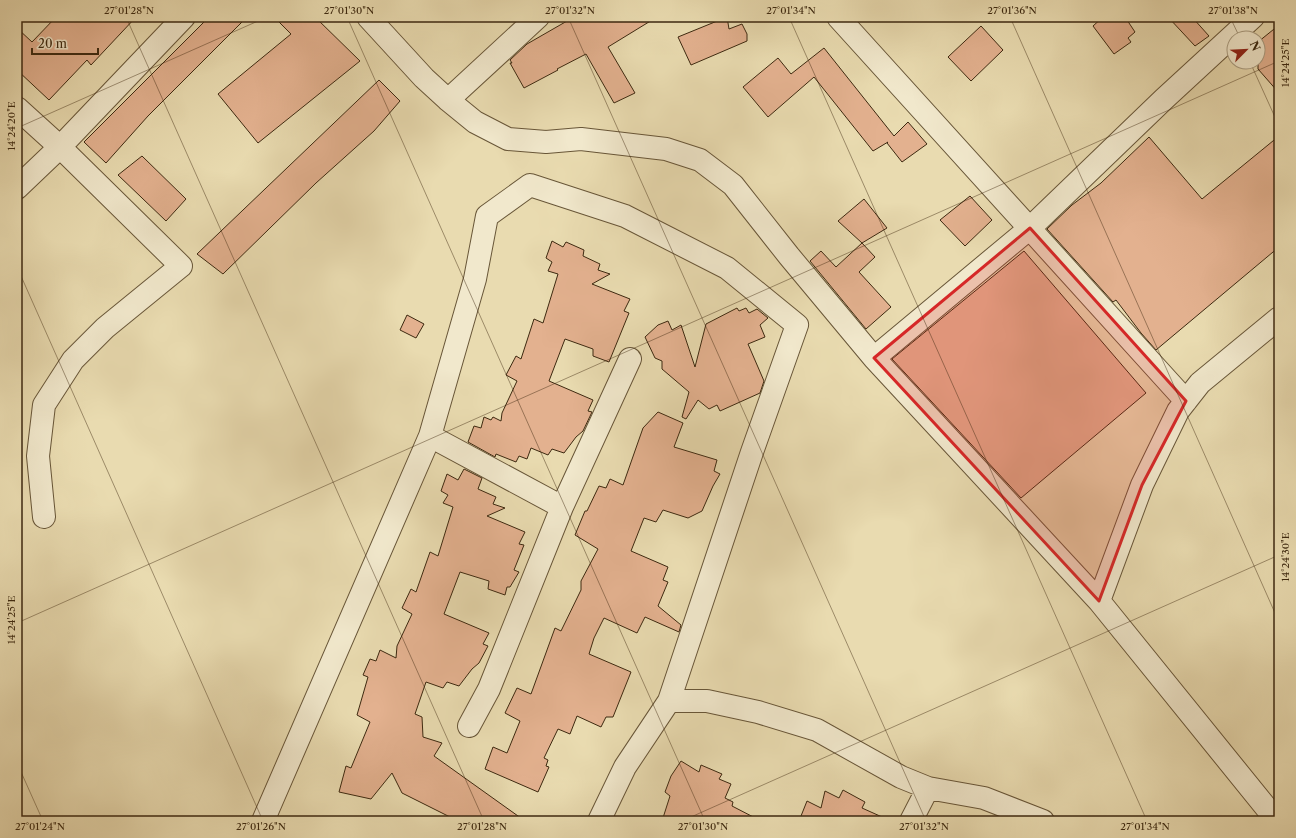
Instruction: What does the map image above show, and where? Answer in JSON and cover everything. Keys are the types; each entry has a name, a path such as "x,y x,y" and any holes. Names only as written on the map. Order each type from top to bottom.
{"street":[{"path":"17,188 60,147 184,17"},
{"path":"368,17 424,78 448,100 475,122 508,139 546,142 582,139 666,149 700,160 733,185 799,268 874,358 1099,601 1277,821"},
{"path":"448,100 538,17"},
{"path":"838,17 1186,400"},
{"path":"874,358 1030,228 1164,99 1253,17"},
{"path":"17,108 60,147 181,266 105,328 73,360 44,405 38,456 44,517"},
{"path":"266,820 430,436 476,279 487,216 530,184 625,216 727,268 797,325 752,452 669,701 625,767 599,821"},
{"path":"1099,601 1142,485 1178,411 1200,384 1279,318"},
{"path":"469,726 489,689 562,507 630,359"},
{"path":"430,436 562,507"},
{"path":"669,701 707,701 758,712 817,730 901,777 928,788 984,798 1043,821"},
{"path":"911,821 928,788"}],"highlighted area":[{"path":"1030,228 1186,401 1142,485 1099,601 874,358"}],"building":[{"path":"56,17 136,17 91,65 87,60 49,100 17,70 17,28 32,42"},
{"path":"209,17 247,17 148,116 106,163 84,142"},
{"path":"274,17 315,17 360,61 258,143 218,94 291,34"},
{"path":"574,17 657,17 608,47 635,93 614,103 586,54 524,88 510,63 512,63 510,60 527,44"},
{"path":"727,17 729,29 742,24 747,34 747,41 691,65 678,37"},
{"path":"1103,17 1125,17 1135,32 1128,38 1131,42 1114,54 1093,26"},
{"path":"1168,17 1192,17 1209,36 1195,46"},
{"path":"1279,25 1279,93 1259,70 1266,70 1266,36"},
{"path":"981,26 1003,50 971,81 948,57"},
{"path":"824,48 894,136 908,122 927,144 902,162 887,143 888,142 873,151 814,77 768,117 743,87 778,58 791,74"},
{"path":"379,80 400,101 374,131 316,183 223,274 197,254"},
{"path":"1279,136 1279,247 1156,350 1116,300 1113,302 1047,229 1072,205 1101,183 1149,137 1202,199"},
{"path":"142,156 186,199 166,221 118,175"},
{"path":"970,196 992,220 965,246 940,220"},
{"path":"864,199 887,228 862,243 838,221"},
{"path":"552,241 563,247 566,242 584,250 583,256 600,264 598,270 610,274 592,284 630,299 624,311 629,313 609,362 593,356 593,349 565,339 549,381 593,400 588,411 592,412 583,431 576,437 564,453 552,449 548,455 531,448 527,459 519,456 516,462 496,454 495,457 468,442 474,426 481,428 484,417 491,420 493,417 501,421 502,413 517,381 506,375 516,356 521,359 534,319 543,323 558,274 548,271 552,262 546,258"},
{"path":"862,243 875,257 859,272 891,307 866,329 810,261 821,251 836,267"},
{"path":"1024,251 1146,393 1021,498 892,359"},
{"path":"737,308 739,311 746,308 749,313 757,309 768,318 760,325 765,337 748,344 764,381 760,393 720,411 717,405 709,409 698,400 686,419 682,417 689,392 662,369 662,361 655,358 645,337 658,325 668,321 672,330 681,325 695,367 706,324"},
{"path":"407,315 424,324 416,338 400,330"},
{"path":"658,412 683,423 674,447 717,460 714,471 720,474 702,511 688,518 663,510 656,522 644,518 631,551 668,567 663,580 668,582 658,606 681,625 679,632 645,617 637,633 604,618 594,638 589,654 631,672 613,717 606,717 601,727 577,716 570,734 558,729 544,758 548,760 546,766 549,767 538,792 485,769 493,747 507,753 520,721 505,713 517,688 531,694 555,628 561,631 581,590 581,581 598,549 575,535 585,511 587,511 599,486 606,488 610,479 623,485 643,428"},
{"path":"464,469 482,478 478,489 496,497 493,504 505,508 487,516 525,532 519,544 524,545 514,570 519,572 510,587 507,587 505,595 488,589 489,581 460,572 444,614 489,633 483,644 488,646 479,663 472,669 459,686 447,682 443,688 426,682 415,714 422,717 423,737 442,743 434,756 525,821 458,821 402,793 392,773 371,799 339,792 346,766 351,768 370,722 357,715 368,677 363,675 370,659 376,661 380,650 396,658 397,646 412,614 402,608 411,589 416,592 430,552 438,556 453,507 443,503 448,495 441,491 447,474 458,480"},
{"path":"681,761 699,772 701,765 722,774 719,779 731,784 725,798 733,802 732,806 761,821 662,821 670,796 665,792 671,776"},
{"path":"843,790 865,802 862,808 891,821 799,821 807,801 821,808 825,791 839,798"}]}
